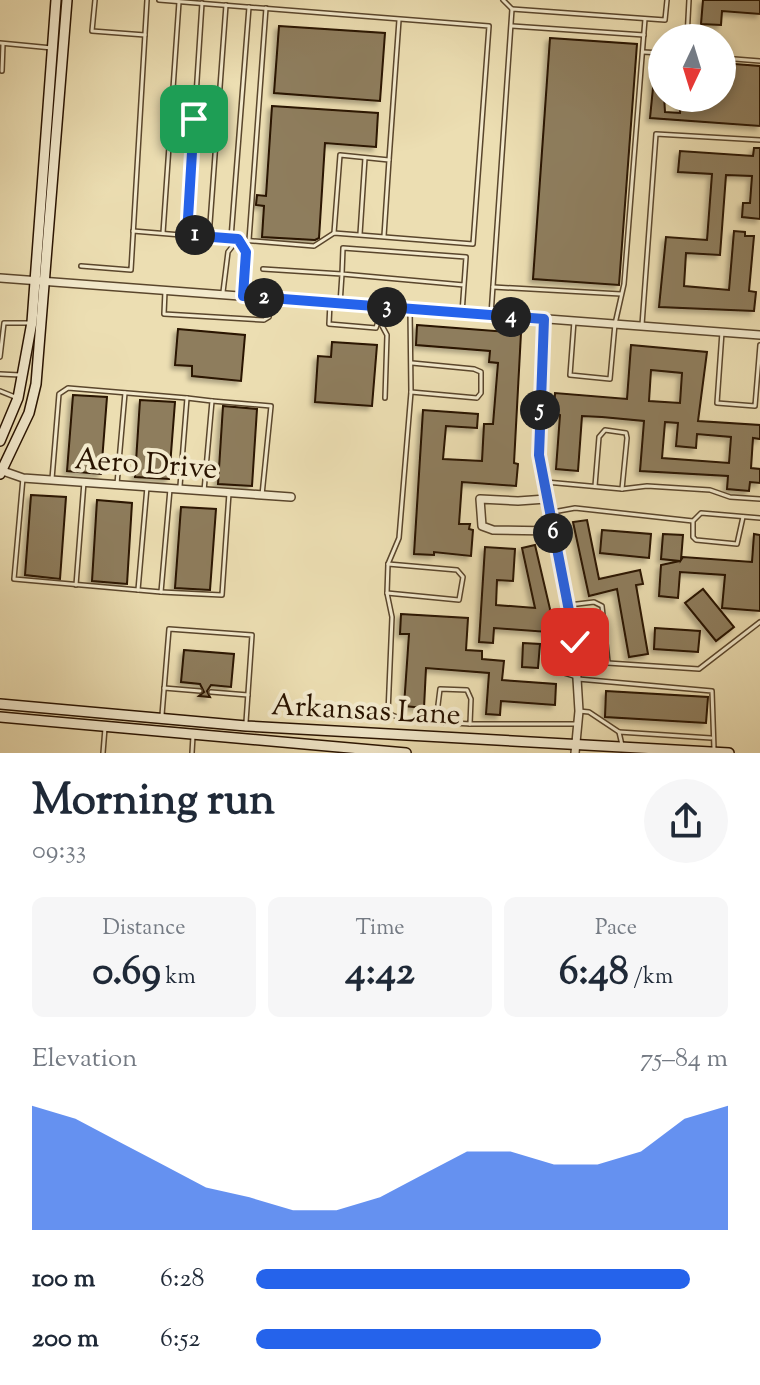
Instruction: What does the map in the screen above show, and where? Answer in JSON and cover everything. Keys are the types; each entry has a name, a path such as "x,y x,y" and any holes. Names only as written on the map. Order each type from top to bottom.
{"main road":[{"path":"56,0 58,48"},
{"path":"1,471 29,413 36,384 58,48 67,0"},
{"path":"0,441 18,398 41,281"},
{"name":"Arkansas Lane","path":"0,704 246,726 576,749 729,753"},
{"name":"Arkansas Lane","path":"0,717 356,752 406,753"}],"street":[{"path":"0,278 760,335"},
{"path":"544,319 538,434 541,481 575,642 579,711 576,749"},
{"name":"Aero Drive","path":"1,471 23,478 291,497"},
{"path":"546,499 480,499 479,513 482,526 493,530 553,531"}],"lane":[{"path":"95,0 92,31 145,35"},
{"path":"81,266 131,270 147,0"},
{"path":"133,231 314,246 334,233 473,244 489,26 159,0"},
{"path":"503,0 512,9 665,20 667,0"},
{"path":"688,24 689,0"},
{"path":"163,233 179,2"},
{"path":"187,235 202,3"},
{"path":"209,237 226,5"},
{"path":"231,238 249,7"},
{"path":"249,240 266,8"},
{"path":"491,315 512,9"},
{"path":"384,237 399,19"},
{"path":"574,321 570,375 610,379 621,294 645,19"},
{"path":"511,26 644,35"},
{"path":"2,71 2,44 58,48"},
{"path":"643,52 648,52"},
{"path":"736,59 760,61"},
{"path":"642,326 656,134 760,140"},
{"path":"334,233 340,155 389,160"},
{"path":"360,235 365,158"},
{"path":"223,295 228,252 238,239"},
{"path":"238,239 246,252 243,296"},
{"path":"340,304 343,248 466,257 462,313"},
{"path":"263,269 464,285"},
{"path":"493,287 621,294"},
{"path":"165,291 164,314 264,320 269,317 271,298"},
{"path":"330,303 329,324 376,328 382,307"},
{"path":"410,309 411,392 399,538 388,564 387,593 392,617 388,713 470,724 578,724"},
{"path":"0,357 4,323 32,322"},
{"path":"380,322 387,335 385,398"},
{"path":"722,332 717,403 755,406 760,345"},
{"path":"411,392 477,398 482,384 481,372 474,369 412,363"},
{"path":"0,374 23,375"},
{"path":"52,480 59,394 68,388 271,406 262,495"},
{"path":"0,391 18,398"},
{"path":"117,485 125,393"},
{"path":"161,592 187,398"},
{"path":"204,491 212,401"},
{"path":"595,486 599,437 605,430 615,429 626,433 627,438 622,489"},
{"path":"23,478 14,579 161,592 222,595 229,493"},
{"path":"541,481 622,489 647,486 679,488 760,499"},
{"path":"76,585 84,482"},
{"path":"138,590 147,487"},
{"path":"549,513 575,508 693,521"},
{"path":"743,517 737,544 696,540 693,537 693,521 701,513 760,518"},
{"path":"387,593 459,600 463,577 457,570 388,564"},
{"path":"569,605 594,602 602,606 608,662"},
{"path":"576,661 699,669 760,622"},
{"path":"162,719 169,629 215,631 252,635 246,726"},
{"path":"575,642 557,644 554,670 577,678 712,691 711,738 715,752"},
{"path":"436,721 437,692 454,687 467,690 470,695 470,724"},
{"path":"164,688 200,691"},
{"path":"211,692 248,695"},
{"path":"579,711 589,712 619,732 711,738"},
{"path":"103,753 105,728"},
{"path":"619,732 623,748"},
{"path":"356,752 358,733"},
{"path":"192,753 193,736"}],"building":[{"path":"703,0 760,0 760,14 722,11 721,24 701,24"},
{"path":"279,26 385,33 380,101 274,93"},
{"path":"550,38 637,44 619,285 533,279"},
{"path":"736,64 760,66 760,126 650,118 651,112 736,112"},
{"path":"272,106 378,113 376,147 325,143 319,238 315,240 262,237 264,206 256,205 257,195 266,196"},
{"path":"754,148 760,148 760,219 742,217 743,203 750,203 752,176 726,175 720,255 686,253 684,286 729,290 734,231 745,232 745,236 754,236 749,291 756,292 754,311 659,307 666,237 707,240 712,174 678,172 680,151 753,156"},
{"path":"417,325 521,333 514,463 518,464 516,486 462,482 459,524 470,524 469,529 473,530 471,556 434,552 434,555 414,554 423,410 478,414 477,428 446,426 443,459 482,461 484,424 493,424 498,363 489,362 490,351 416,345"},
{"path":"178,329 245,335 241,381 192,376 192,366 175,365"},
{"path":"332,342 377,345 372,406 315,402 318,356 331,357"},
{"path":"631,345 707,352 698,421 760,425 760,439 753,438 751,468 760,469 760,483 750,482 749,491 727,489 728,476 640,471 644,421 602,417 582,416 578,471 556,469 560,415 554,414 555,393 627,399","holes":["651,370 682,373 680,403 649,401","665,422 678,423 676,446 696,448 697,434 731,437 729,463 662,458"]},
{"path":"73,395 107,397 101,474 67,471"},
{"path":"140,400 175,402 169,479 135,477"},
{"path":"223,406 257,409 252,486 218,484"},
{"path":"31,495 66,497 60,579 25,575"},
{"path":"97,500 132,503 127,584 92,581"},
{"path":"181,507 216,509 210,590 175,588"},
{"path":"587,520 599,579 640,570 643,584 636,585 648,654 629,657 617,589 589,596 573,522"},
{"path":"602,530 651,534 649,558 600,553"},
{"path":"663,534 683,535 681,560 683,557 752,562 754,534 760,535 760,611 722,608 725,575 680,572 678,598 659,596 661,565 680,561 661,559"},
{"path":"535,545 550,609 548,632 494,628 493,643 479,642 485,547 515,549 513,581 497,580 496,605 535,608 522,548"},
{"path":"703,589 734,627 716,641 685,603"},
{"path":"401,614 468,618 466,650 482,651 482,659 504,661 502,680 556,684 555,705 501,701 500,715 486,714 489,673 426,668 424,708 404,706 409,634 400,634"},
{"path":"655,628 700,631 698,652 654,649"},
{"path":"523,643 540,644 538,668 522,667"},
{"path":"184,650 234,654 231,687 211,685 207,691 210,697 199,696 204,692 200,684 181,682"},
{"path":"606,691 708,697 706,723 605,717"}],"route":[{"path":"194,119 187,235 238,239 246,252 243,296 544,319 538,434 541,481 575,642"}]}
